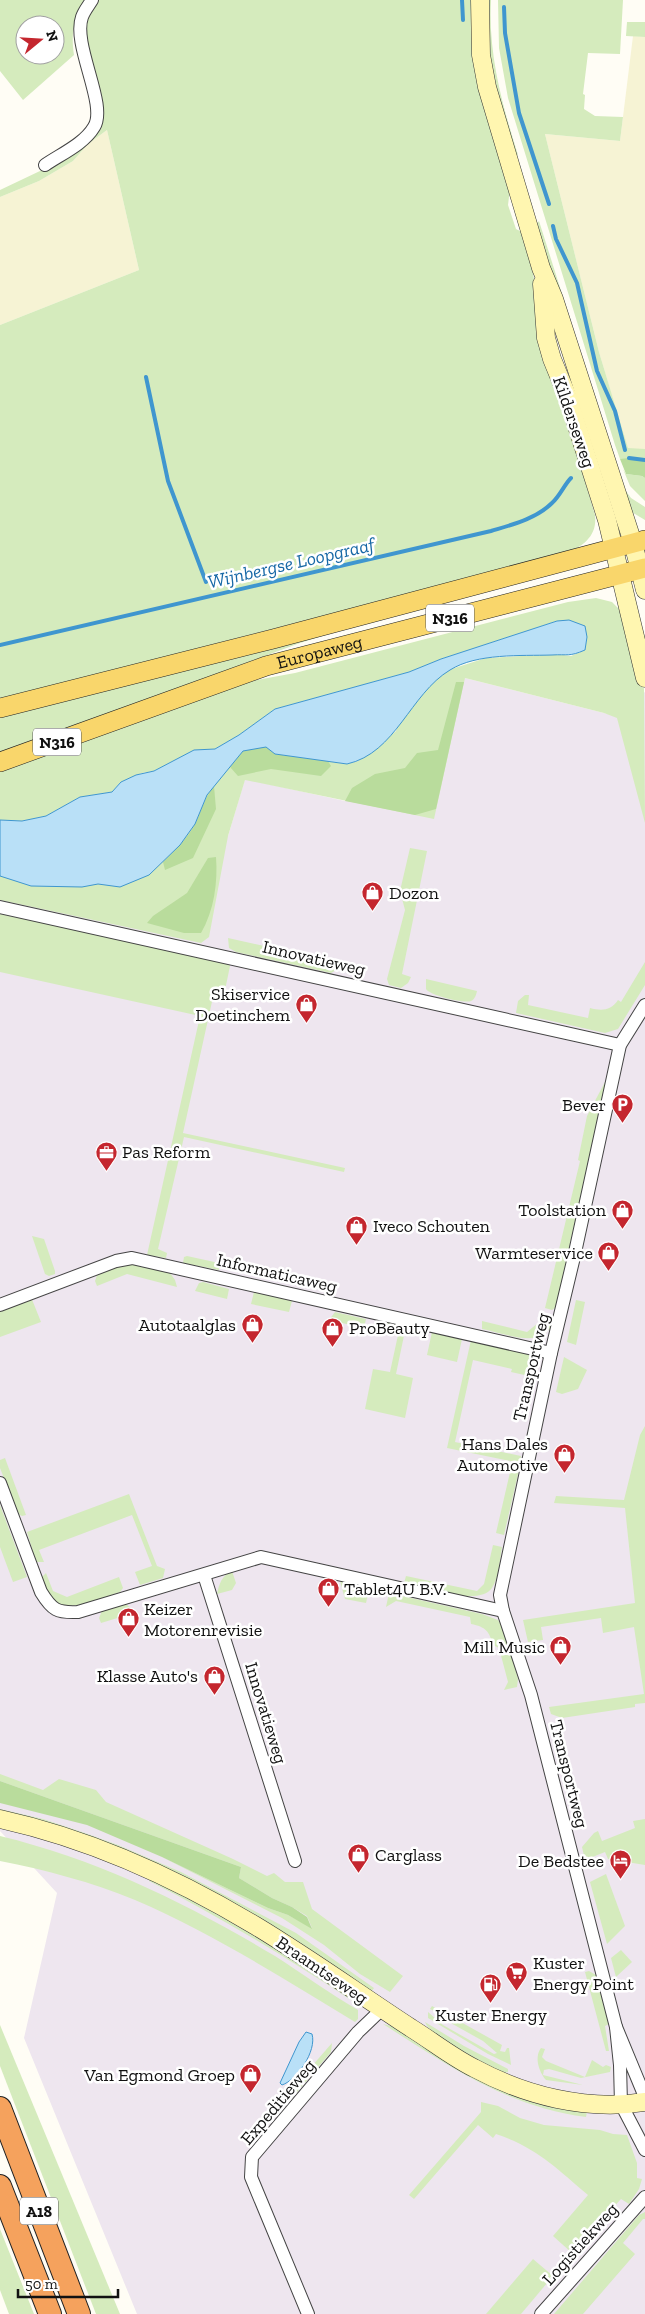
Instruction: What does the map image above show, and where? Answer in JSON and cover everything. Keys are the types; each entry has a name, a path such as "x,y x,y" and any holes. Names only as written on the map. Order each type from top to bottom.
{"highway":[{"name":"A18","path":"0,2108 79,2314"},
{"name":"A18","path":"0,2186 50,2314"}],"main road":[{"name":"Europaweg","path":"0,708 273,639 639,542"},
{"name":"Europaweg","path":"0,762 273,664 642,568"}],"street":[{"path":"46,165 86,138 96,126 97,110 82,40 82,18 92,0"},
{"name":"Kilderseweg","path":"480,0 481,55 487,87 541,268 554,299 639,542 645,590"},
{"name":"Kilderseweg","path":"541,268 546,338 552,359 568,398 614,548 645,678"},
{"name":"Innovatieweg","path":"0,907 620,1045"},
{"name":"Transportweg","path":"644,1007 620,1045 551,1353 500,1595 503,1610 531,1695 616,2027 645,2097"},
{"name":"Informaticaweg","path":"0,1305 116,1261 132,1258 551,1353"},
{"path":"0,1483 41,1592 48,1604 63,1613 78,1612 261,1557 503,1610"},
{"name":"Innovatieweg","path":"204,1575 294,1861"},
{"name":"Braamtseweg","path":"0,1819 90,1845 178,1883 288,1946 381,2010 472,2068 499,2080 560,2100 590,2104 645,2102"},
{"name":"Expeditieweg","path":"308,2314 251,2176 252,2157 358,2032 381,2010"},
{"name":"Transportweg","path":"616,2027 621,2104"},
{"path":"621,2104 645,2150"},
{"name":"Logistiekweg","path":"541,2314 645,2197"}],"shaded area":[{"path":"633,36 645,37 645,449 628,449 599,352 545,134 620,141"},
{"path":"107,130 139,270 0,325 0,197 39,181 73,161 88,144"},
{"path":"465,678 612,715 645,692 645,2314 137,2314 24,2038 57,1893 0,1831 0,885 228,836 245,779 345,801"}],"green space":[{"path":"0,0 87,0 74,26 74,55 65,63 65,15 15,15 15,65 63,65 23,100 0,71"},
{"path":"94,0 473,0 510,189 508,205 516,229 522,232 532,267 544,340 595,515 594,528 589,538 580,546 555,557 0,699 0,325 139,270 107,130 88,144 73,161 39,181 0,197 0,190 61,161 94,131 82,35"},
{"path":"486,0 491,0 492,40 497,79 518,155 513,156 488,57"},
{"path":"498,0 623,0 620,54 588,53 583,94 585,95 584,109 595,116 623,117 620,141 545,134 599,352 628,448 645,449 645,460 620,459 615,445 508,98 499,48"},
{"path":"627,22 645,22 645,37 626,36"},
{"path":"539,221 623,487 631,498 645,507 645,520 630,511 535,225"},
{"path":"620,459 645,460 645,478 626,474"},
{"path":"623,469 626,474 645,478 645,501 630,486"},
{"path":"596,598 612,602 619,609 626,624 644,689 645,823 617,718 604,713 465,678 434,819 245,780 228,836 209,937 201,943 0,900 0,866 241,745 275,754 347,764 358,761 396,731 407,683 486,658 556,654 571,656 585,650 587,637 557,621 441,659 409,672 275,709 239,735 215,749 194,751 154,771 142,773 121,782 112,792 80,797 46,816 22,821 0,820 0,769 240,683 295,673 568,602"},
{"path":"439,601 439,605 351,627 300,643 0,754 0,714"},
{"path":"456,682 464,682 436,809 415,815 345,801 352,788 375,774 405,768 417,753 438,750"},
{"path":"266,746 275,754 328,761 331,766 321,776 271,769 238,776 230,767 243,751"},
{"path":"214,786 216,809 193,858 165,870 163,862 190,833"},
{"path":"410,848 427,851 402,974 411,977 408,983 401,988 389,985 387,979 405,910 400,891"},
{"path":"216,857 214,896 209,915 201,933 184,933 147,923 153,916 187,893 208,858"},
{"path":"0,914 228,962 230,966 225,990 215,988 183,1133 345,1168 344,1172 184,1137 158,1249 167,1253 166,1258 147,1255 200,1016 0,972"},
{"path":"228,938 341,963 340,968 331,973 236,952 229,948"},
{"path":"645,962 645,985 618,1029 605,1033 516,1013 518,1001 525,995 529,995 528,1005 588,1018 590,1008 606,1009 618,1000 621,1002"},
{"path":"426,979 477,991 474,998 467,1002 447,998 433,994 426,989"},
{"path":"606,1080 556,1307 552,1310 545,1308 580,1161 578,1160 587,1116"},
{"path":"32,1236 44,1239 55,1274 49,1276 45,1274"},
{"path":"184,1257 219,1263 219,1270 183,1263"},
{"path":"128,1263 170,1273 177,1287 127,1274 97,1286 95,1281 97,1275"},
{"path":"203,1282 229,1289 227,1299 195,1291 199,1283"},
{"path":"254,1292 292,1301 289,1312 251,1304"},
{"path":"31,1297 41,1322 0,1337 0,1310"},
{"path":"576,1300 585,1302 576,1345 567,1342"},
{"path":"335,1312 366,1319 364,1328 329,1320"},
{"path":"543,1319 553,1322 548,1331 541,1336 532,1338 522,1338 482,1329 482,1321 527,1332"},
{"path":"385,1322 406,1326 396,1374 413,1378 405,1418 365,1409 373,1369 390,1372 398,1335 384,1331"},
{"path":"432,1332 462,1339 457,1362 427,1355"},
{"path":"471,1340 527,1353 538,1365 538,1378 511,1372 512,1369 473,1360 455,1442 521,1456 520,1463 447,1448"},
{"path":"564,1357 587,1370 578,1389 562,1394 556,1392"},
{"path":"645,1426 645,1703 635,1704 635,1707 562,1718 551,1714 549,1707 644,1694 634,1627 603,1633 601,1618 541,1627 543,1640 528,1642 523,1620 635,1603 625,1508 554,1503 556,1496 624,1500 640,1435"},
{"path":"5,1458 26,1515 18,1514 0,1468 0,1460"},
{"path":"511,1468 519,1470 504,1535 496,1533"},
{"path":"129,1494 157,1566 165,1569 163,1578 140,1585 135,1572 152,1566 132,1515 39,1550 44,1562 36,1562 27,1532"},
{"path":"0,1505 27,1577 13,1582 0,1547"},
{"path":"493,1545 502,1547 500,1563 492,1588 485,1593 476,1596 464,1596 404,1583 406,1576 477,1591 484,1584"},
{"path":"232,1571 236,1583 232,1590 217,1594 222,1580"},
{"path":"46,1573 53,1591 67,1597 119,1577 123,1588 120,1592 94,1601 66,1606 58,1604 49,1597 42,1577"},
{"path":"340,1581 364,1588 368,1594 366,1603 345,1599"},
{"path":"389,1593 482,1614 498,1620 505,1631 518,1679 517,1687 504,1690 508,1682 499,1648 493,1645 486,1630 471,1624 470,1617 396,1601 386,1607"},
{"path":"126,1604 134,1613 101,1623 99,1618 102,1611"},
{"path":"0,1774 43,1790 59,1779 96,1790 106,1802 267,1876 274,1873 285,1882 303,1882 312,1909 403,1976 390,1992 360,1974 324,1945 282,1918 162,1857 312,1928 307,1916 239,1878 241,1867 0,1781"},
{"path":"0,1781 241,1867 239,1878 307,1917 312,1929 288,1915 268,1908 162,1857 87,1825 0,1803"},
{"path":"0,1809 43,1819 82,1832 181,1872 296,1933 374,1988 371,1992 288,1938 0,1812"},
{"path":"645,1819 645,1865 608,1859 605,1852 585,1860 582,1847 594,1833 598,1831 602,1841 635,1828 633,1821"},
{"path":"0,1836 37,1846 108,1871 176,1902 275,1956 358,2010 358,2019 355,2022 220,1942 135,1900 68,1877 0,1861"},
{"path":"606,1874 625,1926 607,1944 590,1882"},
{"path":"150,1879 230,1919 355,2000 354,2002 253,1938 149,1881"},
{"path":"621,1950 632,1962 616,1977 611,1958"},
{"path":"589,1971 596,1975 609,2024 605,2026 609,2051 606,2051 585,1972"},
{"path":"432,2006 502,2045 500,2051 505,2052 509,2048 511,2065 488,2054 428,2018 428,2012 443,2025 494,2054 497,2053 483,2041 440,2017 438,2013 430,2009"},
{"path":"425,2022 464,2046 508,2069 508,2072 503,2073 460,2050 437,2035"},
{"path":"383,2024 396,2027 587,2112 586,2117 557,2112 504,2094 456,2069"},
{"path":"0,2025 120,2314 96,2314 0,2066"},
{"path":"332,2043 331,2052 292,2098 285,2097"},
{"path":"541,2048 545,2049 542,2057 546,2061 585,2077 592,2060 603,2067 606,2065 611,2067 610,2072 581,2078 549,2069 544,2070 543,2075 583,2085 546,2080 541,2073 538,2064"},
{"path":"481,2102 498,2106 520,2118 544,2125 600,2130 613,2134 627,2135 637,2163 637,2178 642,2179 639,2189 629,2204 621,2199 572,2253 553,2236 588,2195 535,2152 496,2134 493,2138 478,2125 414,2199 409,2195 481,2112"},
{"path":"645,2212 645,2219 623,2243 635,2254 583,2314 554,2314 639,2215"},
{"path":"0,2229 34,2314 9,2314 0,2290"},
{"path":"533,2259 553,2276 521,2314 486,2314"}],"water":[{"path":"569,620 585,626 587,637 585,650 568,655 486,658 450,670 436,680 424,693 391,736 364,758 347,764 275,754 266,747 243,751 207,795 195,824 180,845 149,875 120,887 98,884 82,887 31,886 0,876 0,820 22,821 46,816 80,797 112,792 121,782 136,775 154,771 194,750 215,749 239,735 275,709 409,672 441,659 557,621"},
{"path":"306,2032 312,2034 313,2041 309,2056 294,2077 282,2085 280,2083 299,2042"}],"waterway":[{"path":"462,0 463,20"},
{"path":"504,7 505,33 519,113 549,204"},
{"path":"553,226 556,239 577,283 597,371 615,411 625,450"},
{"path":"146,377 168,481 206,582"},
{"name":"Wijnbergse Loopgraaf","path":"629,458 645,460"},
{"name":"Wijnbergse Loopgraaf","path":"0,645 491,531 523,521 546,509 571,478"}],"place":[{"name":"Dozon","path":"373,912"},
{"name":"Skiservice Doetinchem","path":"306,1023"},
{"name":"Bever","path":"622,1124"},
{"name":"Pas Reform","path":"106,1171"},
{"name":"Toolstation","path":"622,1229"},
{"name":"Iveco Schouten","path":"357,1245"},
{"name":"Warmteservice","path":"609,1272"},
{"name":"Autotaalglas","path":"252,1344"},
{"name":"ProBeauty","path":"333,1347"},
{"name":"Hans Dales Automotive","path":"564,1473"},
{"name":"Tablet4U B.V.","path":"328,1608"},
{"name":"Keizer Motorenrevisie","path":"128,1638"},
{"name":"Mill Music","path":"561,1666"},
{"name":"Klasse Auto's","path":"214,1695"},
{"name":"Carglass","path":"359,1874"},
{"name":"De Bedstee","path":"620,1880"},
{"name":"Kuster Energy Point","path":"517,1992"},
{"name":"Kuster Energy","path":"491,2004"},
{"name":"Van Egmond Groep","path":"251,2094"}]}
